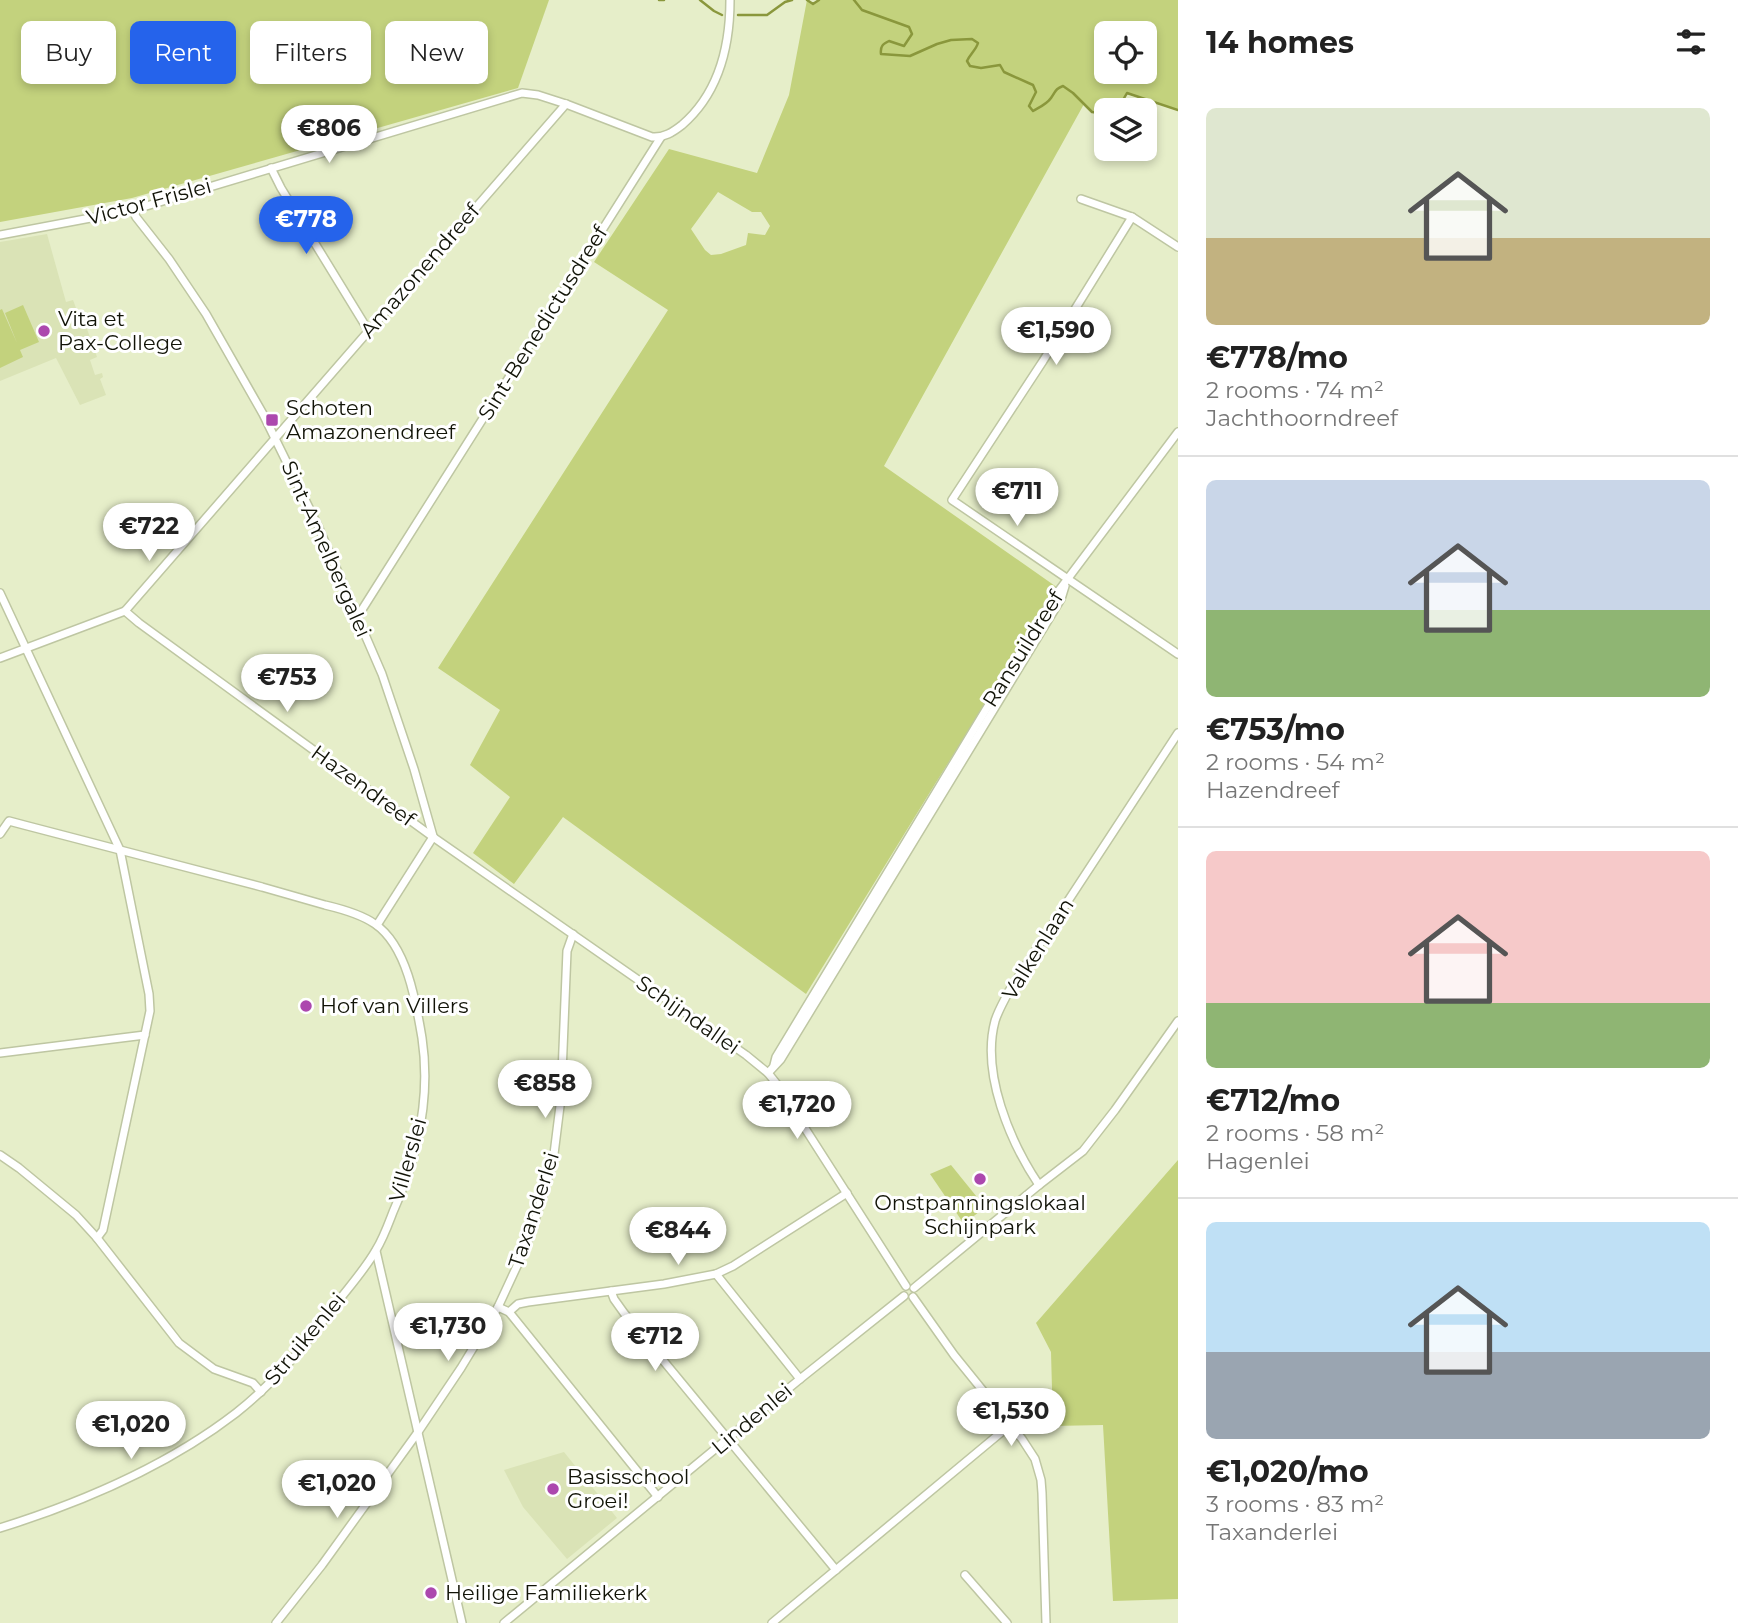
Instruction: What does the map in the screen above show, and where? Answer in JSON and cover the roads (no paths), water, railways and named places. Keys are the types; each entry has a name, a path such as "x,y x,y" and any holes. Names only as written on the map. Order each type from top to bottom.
{"street":[{"path":"662,137 692,116 718,75 728,37 730,0"},
{"name":"Victor Frislei","path":"0,235 133,210 522,93 538,94 652,138 662,137"},
{"name":"Amazonendreef","path":"125,611 565,104"},
{"name":"Sint-Benedictusdreef","path":"358,616 662,137"},
{"path":"271,168 368,330"},
{"path":"1081,199 1132,217 1178,247"},
{"name":"Sint-Amelbergalei","path":"133,210 206,314 276,438 318,526 382,674 433,837"},
{"path":"1132,217 1043,361 952,500 1178,654"},
{"name":"Ransuildreef","path":"768,1073 1054,597 1178,432"},
{"path":"0,593 120,850 149,995 150,1011 145,1035 103,1230 97,1238"},
{"path":"0,658 125,611"},
{"name":"Hazendreef","path":"125,611 433,837"},
{"name":"Valkenlaan","path":"1039,1185 1026,1166 994,1084 990,1055 995,1020 1009,991 1178,733"},
{"name":"Villerslei","path":"0,834 9,821 351,912 377,925 393,943 408,972 424,1054 425,1100 411,1169 376,1251"},
{"path":"377,925 433,837"},
{"name":"Schijndallei","path":"433,837 768,1073 910,1287"},
{"name":"Taxanderlei","path":"276,1623 322,1565 418,1432 498,1307 517,1266 532,1230 553,1162 561,1098 567,951 573,934"},
{"path":"913,1297 904,1296 903,1289 910,1287 1083,1151 1178,1021"},
{"path":"0,1053 145,1035"},
{"path":"0,1156 19,1168 76,1215 178,1343 214,1369 253,1383 261,1392"},
{"path":"509,1312 517,1304 664,1284 716,1274 745,1259 847,1193"},
{"path":"376,1251 462,1623"},
{"name":"Struikenlei","path":"0,1528 48,1513 99,1492 190,1445 234,1414 261,1392 300,1351 376,1251"},
{"path":"716,1274 800,1379"},
{"path":"910,1287 916,1291 913,1297"},
{"path":"611,1291 624,1313 836,1570"},
{"path":"503,1296 517,1304"},
{"name":"Lindenlei","path":"504,1623 904,1296"},
{"path":"913,1297 1035,1460 1041,1480 1046,1623"},
{"path":"498,1307 509,1312 658,1497"},
{"path":"772,1623 1010,1425"},
{"path":"965,1575 1007,1623"}],"waterway":[{"path":"659,0 664,0"},
{"path":"700,0 722,15"},
{"path":"738,15 767,15 792,0"},
{"path":"807,0 813,4 819,0"},
{"path":"854,0 862,10 909,27 912,34 904,46 889,41 882,46 881,54 910,56 951,40 972,39 978,43 967,61 970,66 981,68 1000,65 1004,72 1033,85 1036,92 1029,106 1033,111 1063,86 1094,112"},
{"path":"1124,98 1127,93 1142,98"},
{"path":"1157,103 1178,110"}],"place":[{"name":"Vita et Pax-College","path":"44,331"},
{"name":"Schoten Amazonendreef","path":"272,420"},
{"name":"Hof van Villers","path":"306,1006"},
{"name":"Onstpanningslokaal Schijnpark","path":"980,1179"},
{"name":"Basisschool Groei!","path":"553,1489"},
{"name":"Heilige Familiekerk","path":"431,1593"}]}
